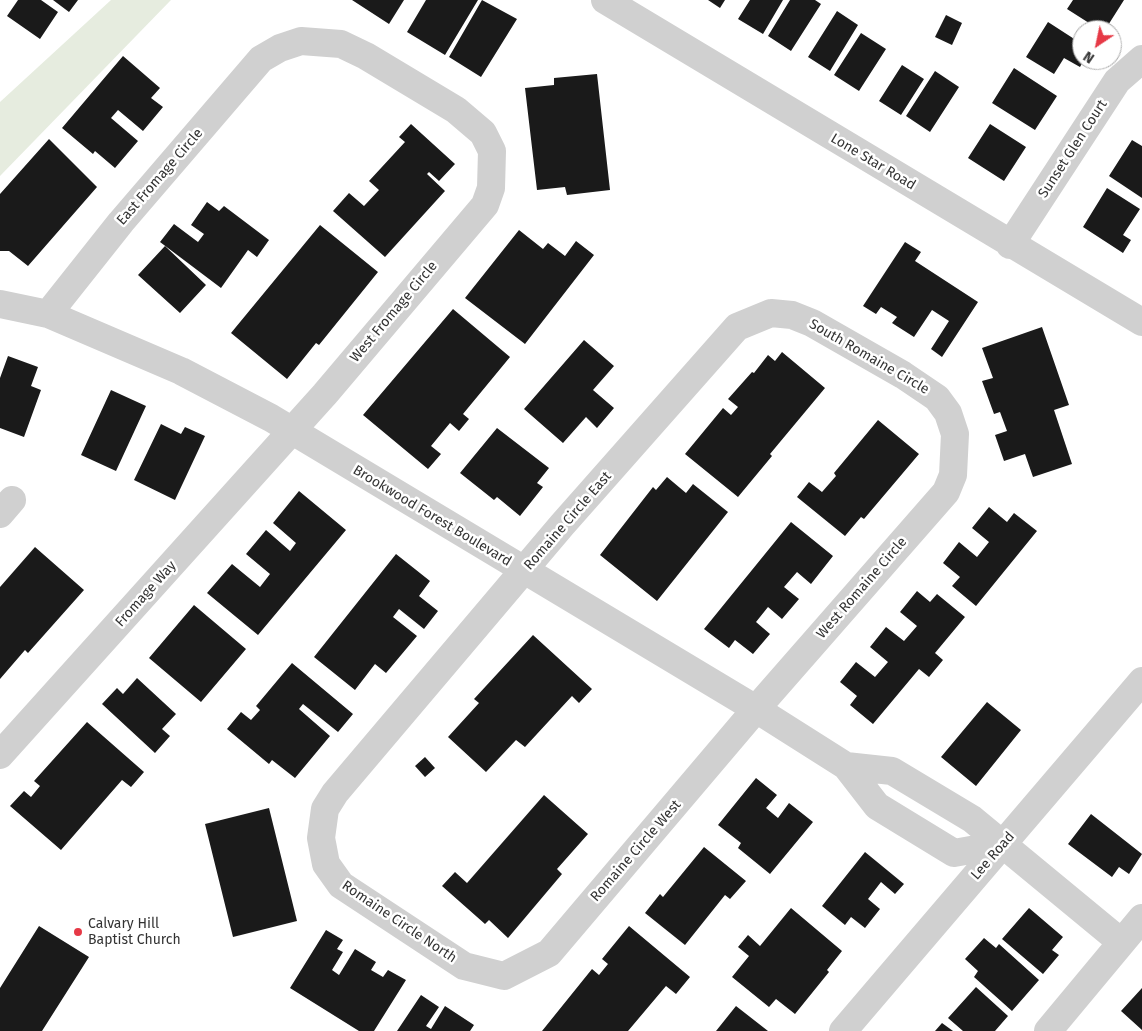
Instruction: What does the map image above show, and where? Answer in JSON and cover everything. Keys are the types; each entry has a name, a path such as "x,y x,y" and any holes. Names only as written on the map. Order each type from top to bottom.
{"street":[{"name":"Lone Star Road","path":"605,0 1142,322"},
{"name":"East Fromage Circle","path":"48,314 121,222 261,59 280,48 301,41 341,44 366,56 456,110 483,133 492,151 491,188"},
{"name":"Sunset Glen Court","path":"1010,244 1117,81 1142,59"},
{"name":"West Fromage Circle","path":"290,430 325,394 485,205 491,188"},
{"name":"Brookwood Forest Boulevard","path":"0,304 48,314 181,371 271,418 756,709 846,766 877,806 954,853 1004,844"},
{"name":"South Romaine Circle","path":"737,327 771,313 792,315 812,323 903,375 937,398 948,413 955,434 955,460"},
{"name":"Romaine Circle East","path":"325,809 335,793 524,571 737,327"},
{"name":"Fromage Way","path":"0,755 156,583 290,430"},
{"name":"West Romaine Circle","path":"756,709 946,492 953,475 955,460"},
{"name":"Lee Road","path":"843,1031 1142,681"},
{"name":"Romaine Circle West","path":"504,976 549,953 756,709"},
{"name":"Brookwood Forest Boulevard","path":"846,766 892,771 972,818 1121,942"},
{"name":"Romaine Circle North","path":"325,809 321,838 326,864 341,885 464,966 504,976"},
{"path":"1048,1031 1142,918"}],"shaded area":[{"path":"111,0 171,0 0,176 0,102"}],"building":[{"path":"18,0 41,0 58,12 40,39 7,16"},
{"path":"53,0 78,0 69,12"},
{"path":"352,0 404,0 389,24"},
{"path":"426,0 478,0 445,55 407,32"},
{"path":"482,0 517,19 481,77 449,57"},
{"path":"708,0 725,0 720,8"},
{"path":"750,0 783,0 763,34 738,19"},
{"path":"790,0 815,0 821,4 791,51 768,36"},
{"path":"1073,0 1124,0 1111,20 1084,20 1067,9"},
{"path":"837,11 858,25 830,71 808,57"},
{"path":"946,15 962,23 952,45 935,37"},
{"path":"1048,22 1072,38 1072,62 1064,58 1054,74 1026,57"},
{"path":"861,33 886,49 859,91 834,75"},
{"path":"123,56 160,88 151,98 163,107 143,131 118,110 111,118 138,141 115,168 95,151 93,154 62,128"},
{"path":"902,65 924,79 901,115 879,101"},
{"path":"1014,68 1057,96 1035,130 992,103"},
{"path":"935,71 959,87 930,132 906,116"},
{"path":"597,74 610,190 567,195 565,187 537,190 525,88 554,85 554,78"},
{"path":"411,124 455,164 439,181 429,172 427,174 445,191 385,257 333,211 349,193 364,206 379,190 369,181 405,142 399,137"},
{"path":"990,124 1026,147 1004,181 968,158"},
{"path":"49,139 97,187 28,266 9,251 0,251 0,194"},
{"path":"1132,140 1142,146 1142,198 1109,176"},
{"path":"1107,188 1140,209 1123,235 1131,240 1123,253 1083,227"},
{"path":"207,202 219,211 224,206 269,240 257,257 248,250 221,288 160,242 174,224 198,242 204,234 191,225"},
{"path":"320,225 378,272 319,345 316,343 287,379 231,333"},
{"path":"519,230 543,249 548,243 565,256 576,241 594,255 525,344 465,298"},
{"path":"905,242 921,252 915,261 978,302 942,357 931,349 949,321 932,310 914,337 892,323 897,317 881,307 876,314 863,306"},
{"path":"165,246 206,285 180,313 138,275"},
{"path":"453,309 510,357 463,414 469,419 459,431 450,423 431,446 441,454 428,469 363,415"},
{"path":"1042,327 1069,405 1054,410 1072,464 1033,477 1025,454 1004,461 995,435 1007,431 1000,412 994,414 982,381 993,378 982,348"},
{"path":"584,340 614,366 593,390 614,408 597,428 586,417 563,443 524,409"},
{"path":"782,352 825,388 770,454 772,456 738,497 685,454 723,408 731,415 738,407 728,399 752,372 754,373 768,355 775,361"},
{"path":"8,356 38,367 31,386 41,390 24,437 0,428 0,378"},
{"path":"111,390 146,406 116,471 81,455"},
{"path":"878,420 919,454 864,519 861,517 845,536 797,497 809,482 822,492 836,476 834,473"},
{"path":"161,424 181,434 185,427 205,436 175,500 134,480"},
{"path":"497,428 549,468 537,483 543,487 520,516 497,497 494,500 460,473"},
{"path":"667,477 686,493 693,484 728,512 657,601 600,555 653,487 656,490"},
{"path":"299,491 346,530 258,635 207,593 232,564 260,587 270,574 246,554 266,530 290,551 296,543 273,523"},
{"path":"989,507 1007,522 1014,513 1037,531 976,606 952,586 960,577 943,563 959,542 977,557 989,542 972,528"},
{"path":"791,522 833,556 811,584 797,572 784,587 799,599 782,619 768,607 756,622 770,634 753,654 735,640 729,648 704,629"},
{"path":"35,547 84,590 28,653 25,650 0,679 0,587"},
{"path":"396,554 430,581 419,596 438,611 424,629 399,609 393,617 417,636 386,673 375,664 355,690 314,657"},
{"path":"917,591 930,602 937,594 965,617 935,653 943,660 929,677 919,669 873,724 850,705 857,696 840,682 856,662 875,677 888,662 870,647 886,627 904,641 917,626 900,612"},
{"path":"194,605 246,649 201,702 149,658"},
{"path":"533,635 592,689 579,703 572,696 525,747 516,740 486,772 448,737 479,703 474,699"},
{"path":"292,663 353,714 338,732 303,704 299,709 330,736 295,778 272,760 269,764 227,729 241,712 251,720 260,710 256,706"},
{"path":"137,678 176,714 162,729 170,736 155,753 102,704 117,688 123,694"},
{"path":"987,702 1021,730 976,786 941,757"},
{"path":"87,722 144,772 131,787 122,780 61,850 10,806 24,791 31,797 40,786 34,781"},
{"path":"425,757 435,768 425,777 415,766"},
{"path":"756,778 777,795 766,808 778,818 789,803 813,822 770,874 738,848 741,843 718,825"},
{"path":"544,795 588,834 557,869 562,874 508,938 489,920 485,924 442,886 455,872 467,883"},
{"path":"269,808 297,921 233,937 205,824"},
{"path":"1091,814 1142,854 1129,874 1119,867 1112,877 1068,844"},
{"path":"704,847 746,881 730,899 725,895 685,945 645,913 660,894 663,897"},
{"path":"865,852 904,884 895,894 881,882 868,899 880,909 865,928 851,917 845,925 822,906"},
{"path":"791,908 842,951 827,970 829,972 795,1014 776,999 769,1007 732,977 749,956 738,947 748,935 760,946"},
{"path":"1029,908 1063,937 1052,950 1059,955 1043,974 1002,939"},
{"path":"39,926 89,957 42,1031 0,1031 0,988"},
{"path":"629,926 690,977 676,994 666,986 628,1031 542,1031 592,969 599,975 608,964 602,959"},
{"path":"326,930 343,940 337,949 343,952 332,970 339,975 355,949 376,962 371,970 383,977 388,970 406,980 374,1031 359,1031 290,988"},
{"path":"984,938 996,948 999,944 1039,980 1012,1011 974,977 978,971 965,959"},
{"path":"976,987 1008,1016 995,1031 963,1031 948,1018"},
{"path":"1142,988 1142,1030 1121,1011"},
{"path":"421,995 439,1007 426,1026 431,1029 445,1006 474,1025 470,1031 397,1031"},
{"path":"736,1006 768,1031 716,1031"},
{"path":"942,1023 953,1031 935,1031"}],"place":[{"name":"Calvary Hill Baptist Church","path":"78,932"}]}
